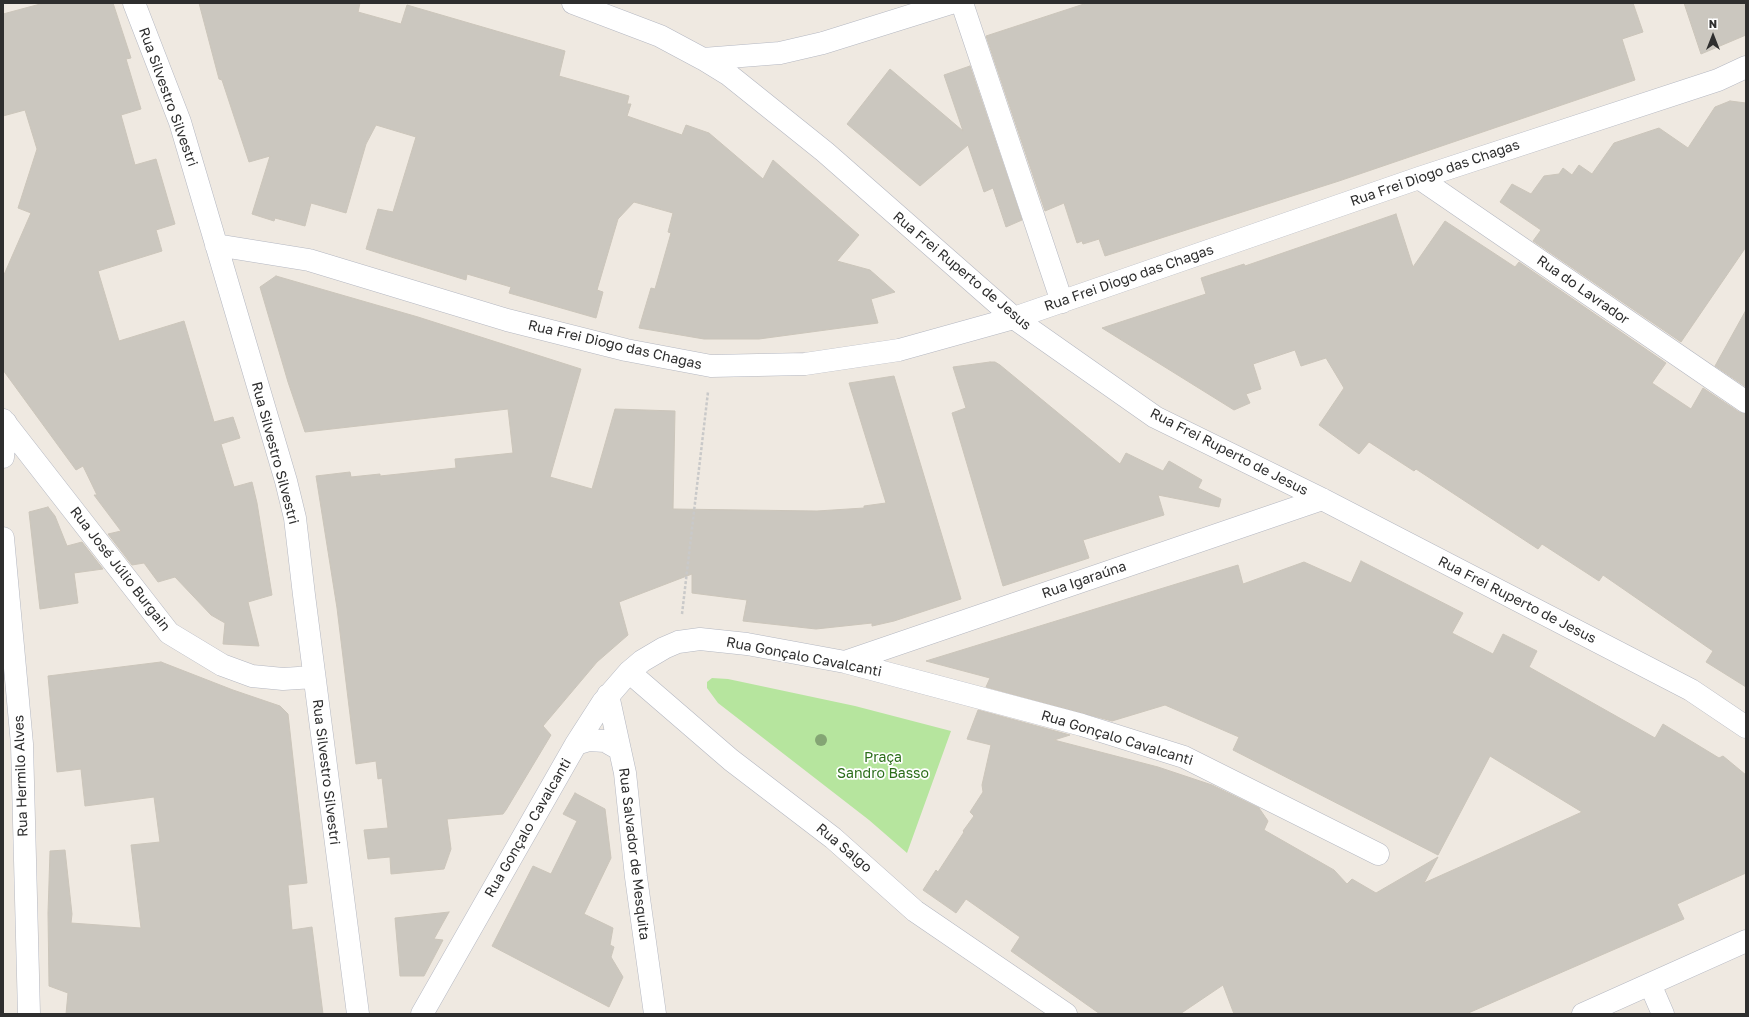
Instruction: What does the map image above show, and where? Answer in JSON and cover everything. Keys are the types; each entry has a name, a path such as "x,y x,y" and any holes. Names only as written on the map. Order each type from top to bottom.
{"street":[{"name":"Rua Silvestro Silvestri","path":"134,3 180,122 286,481 295,518 358,1014"},
{"name":"Rua Frei Ruperto de Jesus","path":"573,3 660,36 729,75 825,152 1014,318 1155,417 1322,498 1691,690 1746,727"},
{"path":"703,59 780,53 823,43 951,3"},
{"path":"962,3 1062,302"},
{"name":"Rua Frei Diogo das Chagas","path":"216,246 309,260 507,320 626,350 711,366 805,364 899,350 1014,318 1419,178 1718,80 1746,67"},
{"name":"Rua do Lavrador","path":"1419,178 1746,402"},
{"path":"3,457 4,422"},
{"name":"Rua José Júlio Burgain","path":"4,422 169,633 222,665 252,676 283,679 314,677"},
{"name":"Rua Igaraúna","path":"845,662 1322,498"},
{"name":"Rua Hermilo Alves","path":"3,538 22,744 29,1014"},
{"name":"Rua Gonçalo Cavalcanti","path":"422,1014 576,744 608,695 628,672 642,661 664,648 678,642 700,639 747,644 845,662 1082,725 1184,757 1378,854"},
{"name":"Rua Salgo","path":"628,672 731,760 833,838 915,911 1066,1014"},
{"name":"Rua Salvador de Mesquita","path":"608,695 625,773 636,877 655,1014"},
{"path":"576,744 589,740 605,741 619,749"},
{"path":"1582,1014 1746,941"},
{"path":"1650,984 1663,1014"}],"path":[{"path":"678,642 711,366"}],"green space":[{"name":"Praça Sandro Basso","path":"712,678 728,679 855,706 951,731 907,853 869,820 718,703 707,688 707,682"}],"building":[{"path":"44,3 113,3 131,58 126,59 141,109 121,115 135,165 156,159 175,224 156,230 162,251 98,271 119,341 184,321 214,422 233,417 240,438 221,444 234,487 252,482 257,503 272,595 248,602 259,646 223,644 225,623 211,615 175,577 158,582 144,563 132,565 108,534 121,531 94,495 97,495 83,466 76,470 3,370 3,277 31,213 18,208 37,149 25,110 3,116 3,14"},
{"path":"199,3 360,3 358,12 401,24 407,5 565,51 559,76 629,96 627,104 631,104 627,116 682,135 686,125 709,133 763,179 773,160 859,235 837,261 870,270 895,292 871,299 878,323 759,339 704,339 639,328 651,288 655,289 671,233 668,232 673,213 634,202 618,219 597,290 603,292 596,318 509,293 511,287 467,274 466,280 366,249 378,209 393,212 416,137 376,125 366,144 346,213 311,203 305,226 275,218 274,221 252,214 270,156 249,162 222,80 219,79"},
{"path":"1087,3 1633,3 1643,32 1622,39 1635,80 1339,181 1105,256 1099,239 1083,244 1082,241 1077,243 1064,203 1045,211 986,36"},
{"path":"1684,3 1746,3 1746,35 1701,54"},
{"path":"970,66 1022,220 1006,227 993,188 984,192 968,145 920,186 847,124 890,69 963,131 944,75"},
{"path":"1730,101 1746,103 1746,247 1681,342 1533,241 1541,230 1500,202 1512,184 1531,194 1544,176 1559,174 1563,168 1572,175 1579,165 1592,174 1614,143 1659,128 1688,148 1715,107"},
{"path":"1396,214 1413,267 1445,221 1515,267 1519,262 1666,363 1652,383 1691,409 1703,388 1739,412 1746,414 1746,687 1706,662 1713,651 1603,575 1599,581 1542,544 1538,549 1416,469 1414,471 1369,442 1359,454 1319,425 1344,388 1326,358 1301,366 1295,350 1253,364 1261,389 1246,394 1250,403 1234,410 1102,328 1206,294 1201,278 1244,264 1245,266"},
{"path":"276,276 418,317 581,369 550,477 592,489 615,409 675,411 673,509 817,511 864,508 864,506 886,503 849,383 894,376 961,599 894,621 872,626 872,623 816,629 743,621 747,600 692,593 692,574 619,602 628,635 597,662 543,726 551,735 503,814 447,819 451,849 444,869 391,874 390,857 368,859 364,830 388,828 382,778 378,779 376,761 356,764 337,608 316,476 350,472 351,477 380,474 380,476 456,468 455,459 513,453 508,409 305,432 288,382 260,287"},
{"path":"1746,310 1746,387 1715,366"},
{"path":"995,362 1000,365 1120,464 1126,453 1163,471 1169,461 1202,480 1198,488 1221,499 1219,507 1158,495 1164,515 1083,540 1089,558 1003,586 952,413 966,408 953,367"},
{"path":"48,507 55,516 67,546 82,542 103,569 74,573 78,603 40,609 29,512"},
{"path":"1361,561 1463,613 1452,633 1493,654 1503,634 1537,651 1529,667 1655,738 1663,724 1719,758 1723,756 1746,775 1746,873 1677,904 1684,919 1466,1014 1234,1014 1223,985 1180,1014 1100,1014 1011,951 1020,937 966,899 956,913 923,890 936,870 938,872 974,816 970,812 983,792 982,785 991,745 967,739 978,710 1070,735 1054,740 1158,767 1212,785 1259,808 1268,821 1264,830 1334,870 1347,884 1352,879 1376,893 1438,857 1424,883 1582,812 1490,756 1438,855 1233,750 1239,737 1165,705 1112,721 986,687 990,678 926,661 1238,565 1243,584 1304,562 1351,583"},
{"path":"161,662 233,690 280,706 288,714 307,883 288,885 292,930 312,927 323,1014 66,1014 68,993 49,986 48,913 50,851 65,850 72,914 71,923 141,928 131,845 160,842 154,797 85,806 81,769 57,772 48,676"},
{"path":"575,793 605,809 611,858 584,914 613,928 610,945 614,947 611,957 623,977 609,1007 492,946 533,866 551,874 577,821 563,814"},
{"path":"449,912 434,939 443,940 424,976 400,976 395,918"}]}
